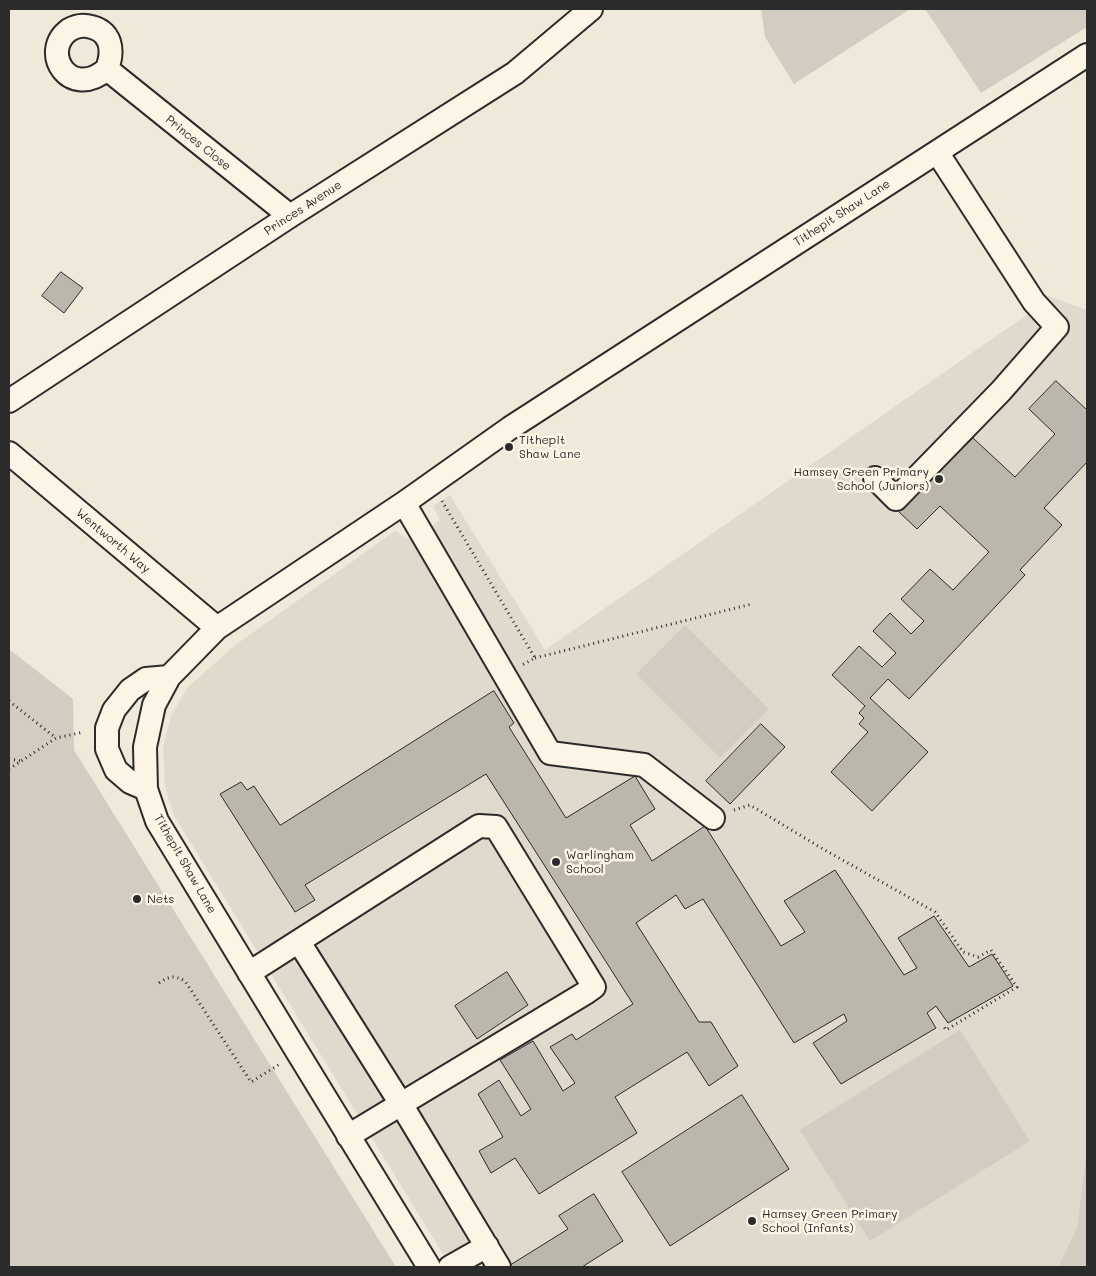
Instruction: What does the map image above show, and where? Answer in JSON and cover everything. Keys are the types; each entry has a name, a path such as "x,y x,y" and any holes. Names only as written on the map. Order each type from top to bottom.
{"street":[{"name":"Princes Avenue","path":"9,401 290,216 515,73 591,9"},
{"name":"Tithepit Shaw Lane","path":"429,1267 157,821 146,789 144,747 154,705 169,677 217,628 432,484 510,428 1087,55"},
{"name":"Princes Close","path":"107,70 290,216"},
{"path":"875,478 896,499 1001,391 1057,327 1034,302 937,152"},
{"name":"Wentworth Way","path":"9,453 217,628"},
{"path":"404,503 550,753 644,764 713,818"},
{"path":"146,789 130,782 116,770 108,749 107,728 114,710 130,690 146,679 169,677"},
{"path":"250,973 479,826 496,827 594,986 348,1136"},
{"path":"299,942 401,1104 499,1267"},
{"path":"450,1267 487,1246"}],"path":[{"path":"432,484 535,658"},
{"path":"503,674 535,658 752,604"},
{"path":"9,701 56,738"},
{"path":"9,769 56,738 107,728"},
{"path":"9,759 21,761"},
{"path":"713,818 750,805 823,849 935,912 963,952 978,957 991,950 1017,987 946,1030 943,1025"},
{"path":"159,983 169,976 177,977 185,982 251,1082 298,1053"}],"shaded area":[{"path":"761,9 910,9 794,84 765,37"},
{"path":"925,9 1087,9 1087,27 981,93"},
{"name":"Warlingham School","path":"951,162 1037,292 1087,310 1087,1147 1077,1228 1058,1267 451,1267 173,814 165,786 163,747 171,716 187,688 234,646 395,531 411,540 421,534 440,520 433,506 450,495 545,650 1028,314 936,172"},
{"path":"685,625 769,709 720,758 636,674"},
{"path":"9,649 73,699 74,750 396,1267 9,1267"},
{"path":"960,1030 1030,1141 870,1241 800,1130"},
{"path":"1087,1147 1087,1267 1058,1267 1077,1228"}],"building":[{"path":"61,272 83,288 64,313 42,296"},
{"path":"1056,381 1087,410 1087,462 1044,508 1062,525 1020,570 1025,575 909,699 888,679 870,698 928,752 872,811 831,772 868,732 859,724 864,718 859,713 865,706 832,675 859,646 882,667 896,653 873,631 890,613 911,634 924,621 901,599 930,569 953,590 989,552 940,506 917,529 897,510 951,452 955,456 973,438 1015,477 1055,434 1029,409"},
{"path":"494,691 514,723 509,727 566,818 635,776 655,809 630,825 652,861 705,826 781,946 805,932 784,901 835,870 904,975 917,968 898,938 934,916 969,967 992,954 1013,986 948,1023 936,1006 927,1013 936,1028 841,1084 813,1043 847,1021 844,1014 794,1043 703,899 685,909 676,895 636,923 699,1022 711,1022 738,1066 709,1086 687,1052 615,1097 637,1133 539,1194 515,1158 491,1173 479,1151 503,1137 478,1094 499,1080 521,1116 531,1109 500,1060 533,1041 563,1091 575,1083 550,1047 572,1034 576,1040 633,1004 486,774 305,885 315,900 295,912 220,794 241,782 247,790 254,786 280,825"},
{"path":"761,724 785,747 730,804 706,781"},
{"path":"507,972 528,1005 477,1039 455,1006"},
{"path":"742,1095 789,1169 670,1246 622,1172"},
{"path":"594,1194 623,1241 582,1267 507,1267 568,1229 559,1216"}],"place":[{"name":"Tithepit Shaw Lane","path":"509,447"},
{"name":"Hamsey Green Primary School (Juniors)","path":"939,479"},
{"name":"Warlingham School","path":"556,862"},
{"name":"Nets","path":"137,899"},
{"name":"Hamsey Green Primary School (Infants)","path":"752,1221"}]}
